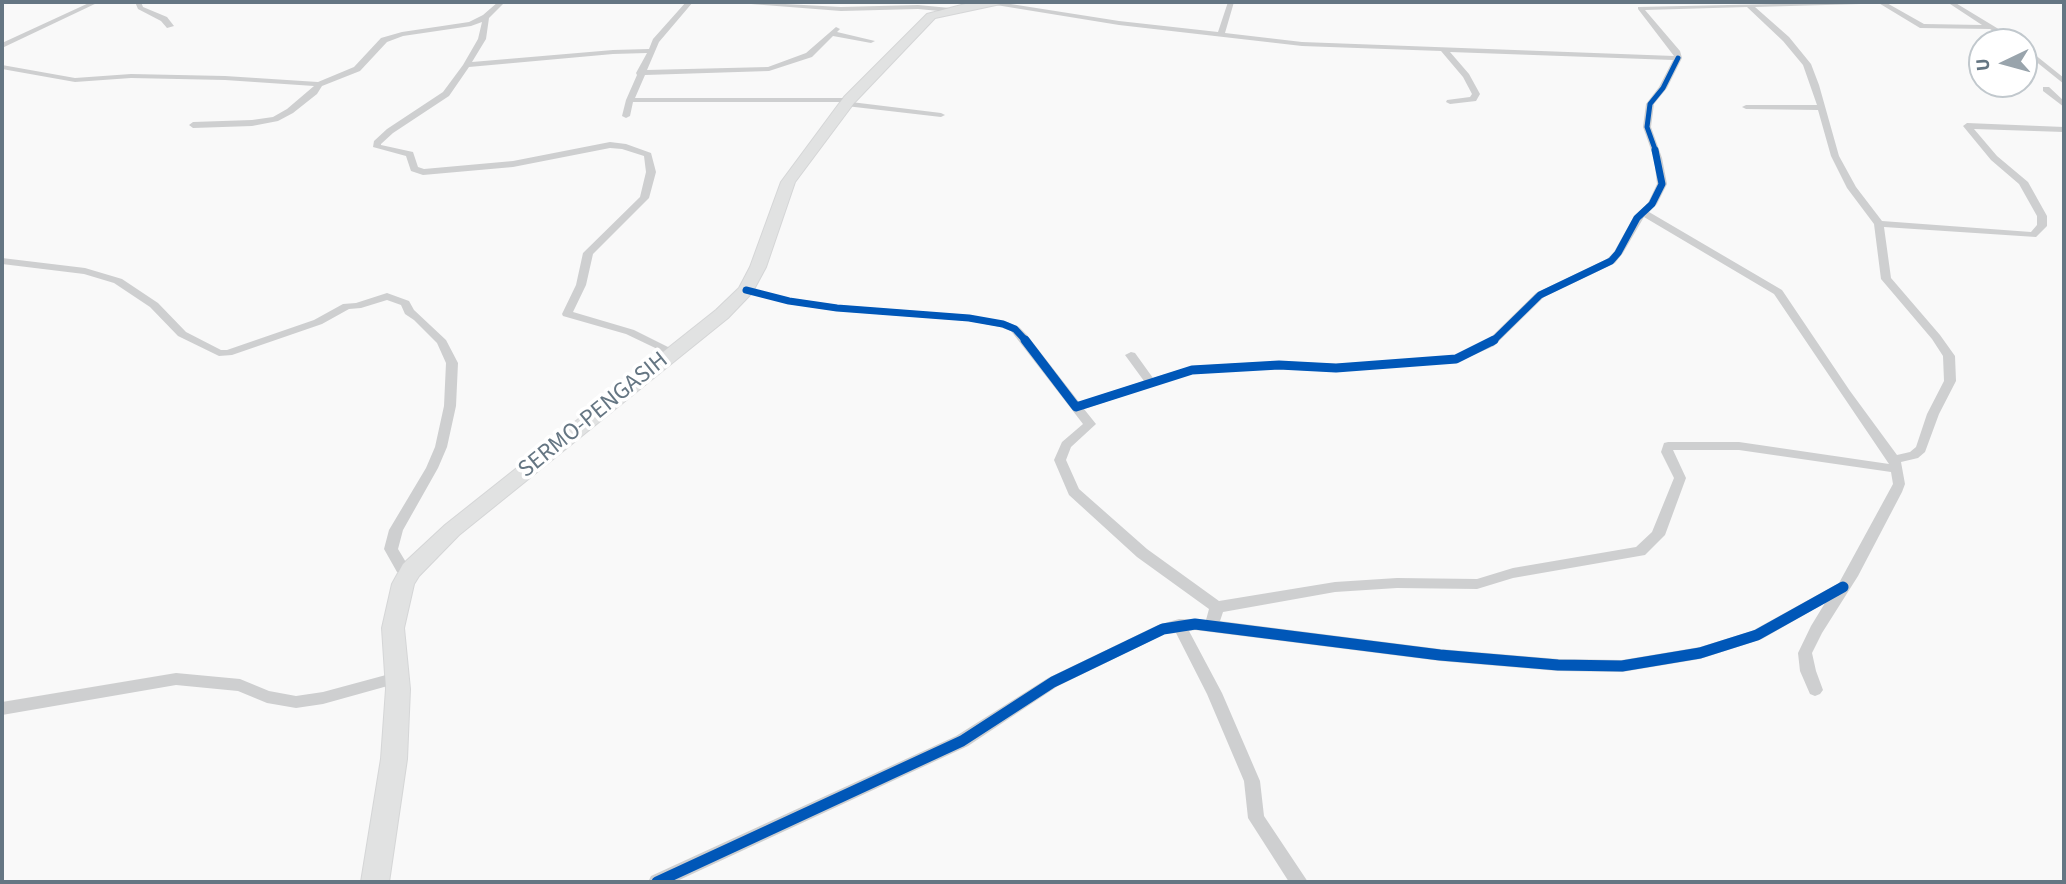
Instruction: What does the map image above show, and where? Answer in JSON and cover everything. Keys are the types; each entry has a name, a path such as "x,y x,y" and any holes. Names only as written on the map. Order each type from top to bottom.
{"main road":[{"name":"SERMO-PENGASIH","path":"375,882 394,759 397,678 393,628 403,584 411,570 453,530 672,354 746,290 758,267 788,182 848,102 930,16 985,2"},
{"name":"SERMO-PENGASIH","path":"951,10 1002,3"}],"street":[{"path":"2,46 96,2"},
{"path":"138,2 140,8 164,19 170,26"},
{"path":"2,67 75,80 144,77 319,84 357,69 384,40 402,34 477,22 486,18 502,2"},
{"path":"626,116 640,73 651,51 690,2"},
{"path":"751,2 841,9 904,7 951,10"},
{"path":"1221,34 1231,2"},
{"path":"1076,407 1192,370 1232,366 1336,368 1456,359 1490,344 1540,295 1611,261 1625,243 1637,218 1652,204 1662,184 1658,158 1647,127 1650,104 1663,88 1678,58 1640,8 1861,2"},
{"path":"1880,2 1923,26 1993,27"},
{"path":"1950,2 1993,27"},
{"path":"1002,3 1119,23 1302,44 1678,58"},
{"path":"746,290 789,301 837,308 969,318 1015,329 1090,424 1066,445 1060,460 1074,492 1142,553 1217,607 1335,587 1397,583 1477,584 1513,573 1640,551 1658,535 1681,478 1667,452 1668,446 1739,446 1896,464 1921,449 1933,414 1950,381 1949,356 1886,279 1879,224 1852,188 1835,156 1807,64 1786,39 1749,5"},
{"path":"486,18 482,39 446,94 390,131 377,143 377,147 410,154 414,169 423,172 505,165 610,145 623,146 648,155 652,172 644,198 588,254 581,285 567,314 630,332 672,354"},
{"path":"640,73 769,69 809,55 834,32 871,41"},
{"path":"1444,50 1466,76 1476,94 1473,99 1450,102"},
{"path":"467,65 651,51"},
{"path":"2038,61 2064,84"},
{"path":"194,125 252,124 275,119 314,92 319,84"},
{"path":"2064,84 2046,89 2064,105"},
{"path":"630,100 848,102 942,115"},
{"path":"1746,107 1821,108"},
{"path":"1879,224 2033,235 2042,226 2042,216 2023,182 1994,158 1967,126 2064,129"},
{"path":"1643,212 1778,292 1896,464 1899,484 1896,492 1805,653 1815,690"},
{"path":"2,261 85,271 118,281 154,305 182,334 219,353 228,354 318,322 347,306 357,306 387,296 405,303 409,312 442,342 452,363 450,406 441,447 396,530 391,549 402,568 411,570"},
{"path":"1131,355 1150,382"},
{"path":"657,882 962,741 1053,682 1163,629 1179,625 1212,626 1440,655 1559,665 1622,667 1700,653 1757,635 1843,587"},
{"path":"1212,626 1217,607"},
{"path":"1179,625 1214,693 1252,781 1256,818 1299,882"},
{"path":"2,709 176,679 240,685 267,696 296,702 323,698 397,678"}],"cycle path":[{"path":"746,290 789,301 837,308 969,318 1003,324 1015,329 1023,337 1076,407 1192,370 1279,365 1336,368 1456,359 1490,344 1540,295 1611,261 1618,253 1637,218 1652,204 1662,184 1658,158 1647,127 1650,104 1663,88 1678,58"},
{"path":"657,882 962,741 1053,682 1163,629 1195,624 1440,655 1558,665 1622,666 1700,653 1757,635 1843,587"}]}
